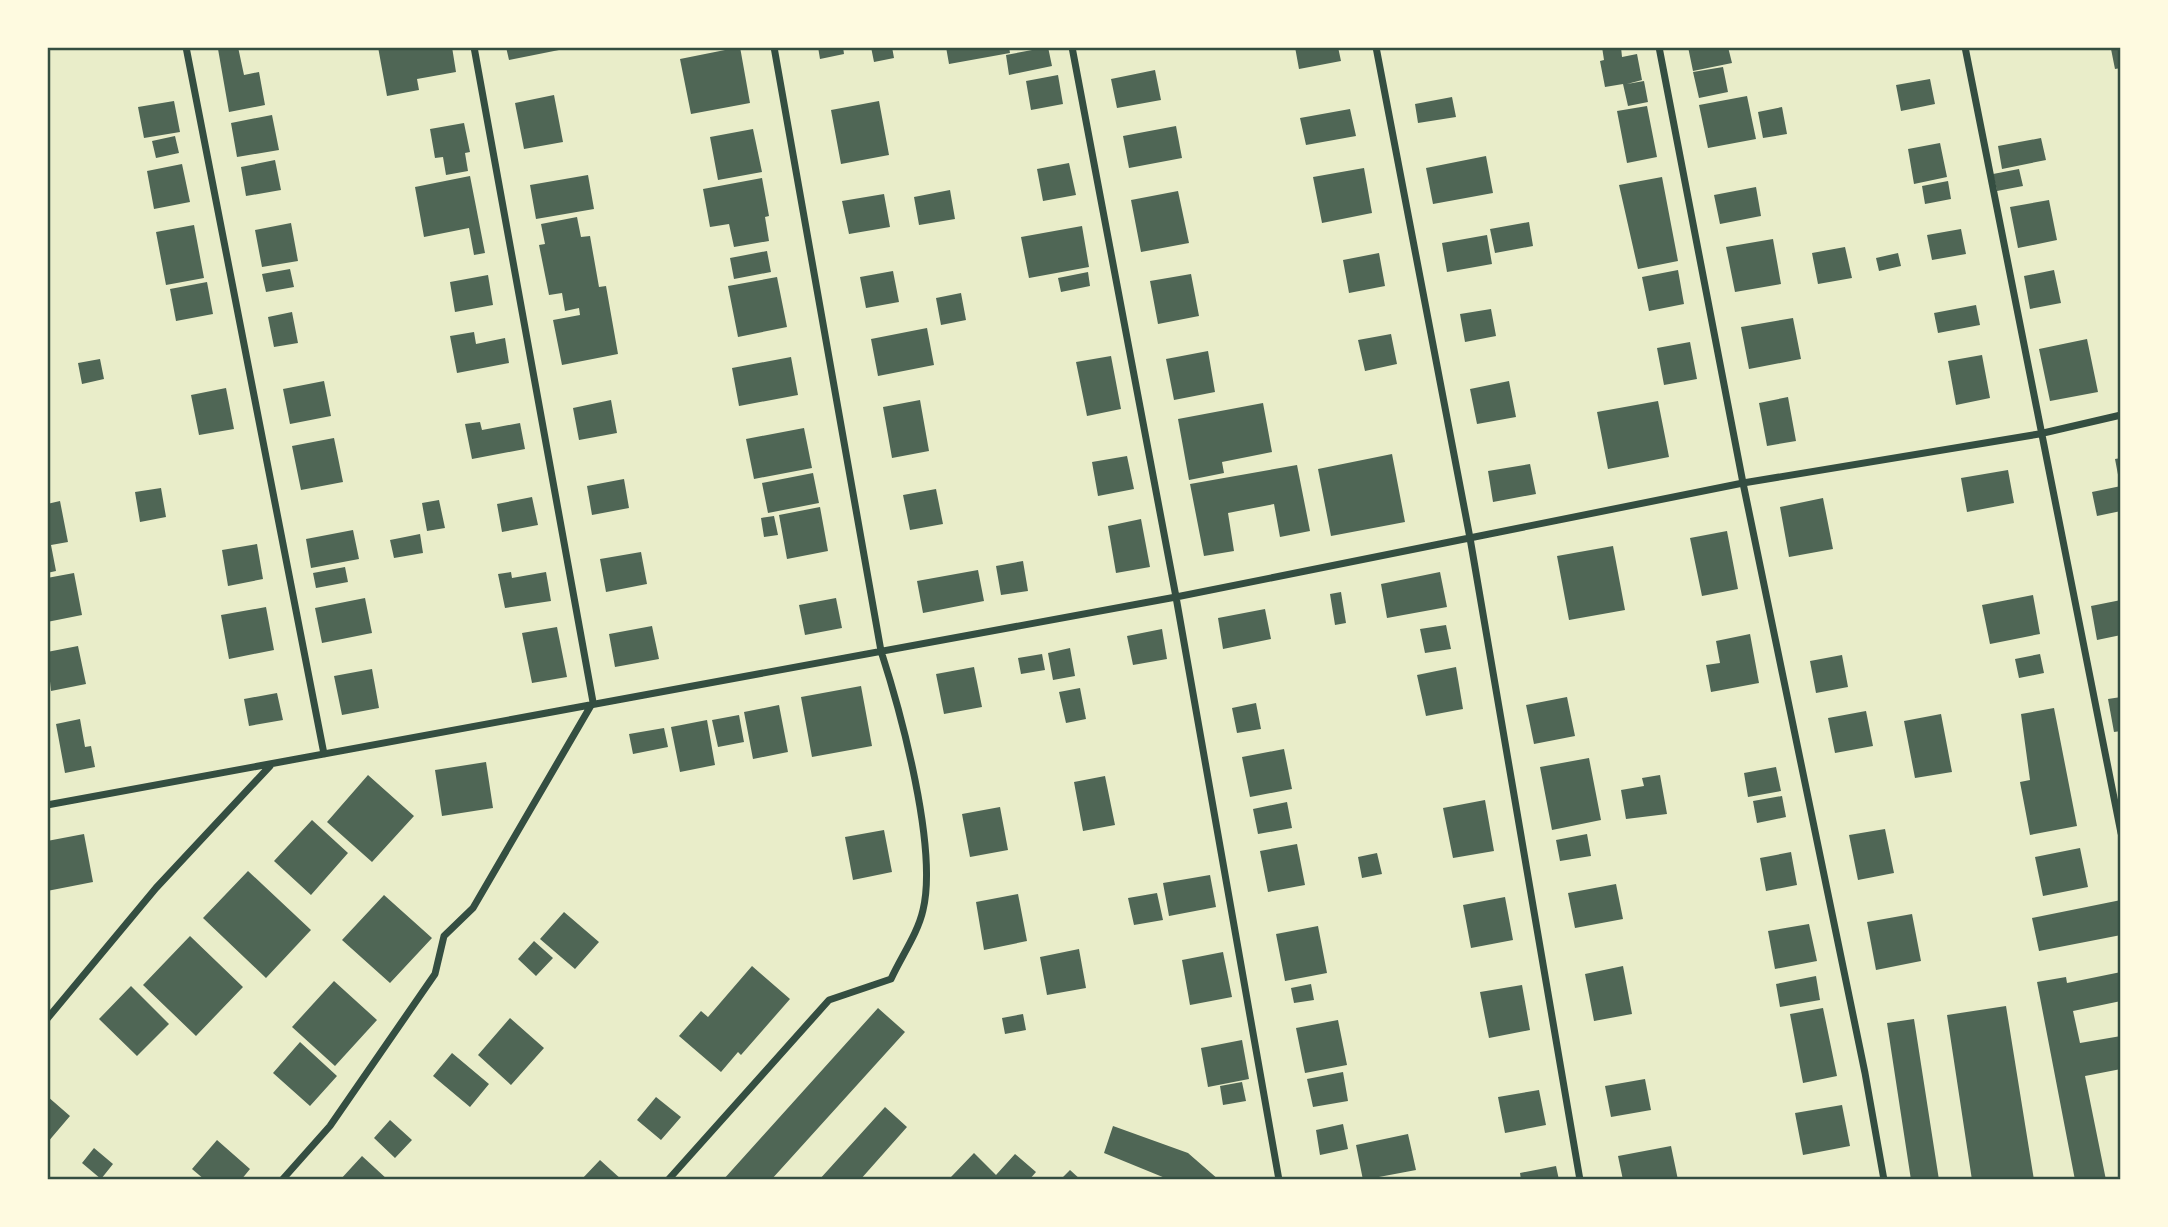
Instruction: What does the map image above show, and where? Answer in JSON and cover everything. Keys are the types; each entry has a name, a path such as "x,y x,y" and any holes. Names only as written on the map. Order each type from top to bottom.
{"street":[{"path":"186,47 324,754"},
{"path":"282,1180 330,1126 435,974 444,936 473,908 593,702 474,47"},
{"path":"668,1180 829,1000 891,979 923,911 925,856 915,784 895,692 881,651 774,47"},
{"path":"1072,47 1176,597 1279,1180"},
{"path":"1376,47 1470,538 1580,1180"},
{"path":"1659,47 1743,483 1865,1073 1884,1180"},
{"path":"1965,47 2039,434 2121,833"},
{"path":"47,805 271,766 593,702 1176,597 1743,483 2039,434 2121,415"},
{"path":"47,1019 156,888 271,766"}],"building":[{"path":"238,47 244,75 259,72 265,105 229,112 218,49"},
{"path":"378,47 452,47 456,72 417,79 419,90 387,96"},
{"path":"506,47 558,47 559,50 509,60"},
{"path":"740,47 750,103 691,114 680,59"},
{"path":"818,47 843,47 844,54 820,59"},
{"path":"871,47 892,47 894,58 874,62"},
{"path":"946,47 1009,47 1010,53 949,64"},
{"path":"1048,47 1052,66 1009,75 1006,55"},
{"path":"1295,47 1338,47 1341,61 1299,69"},
{"path":"1602,47 1621,47 1622,57 1637,54 1642,80 1627,84 1644,81 1648,102 1628,106 1623,84 1605,87 1600,61 1604,60"},
{"path":"1688,47 1728,47 1732,63 1693,71"},
{"path":"2121,47 2121,68 2115,69 2111,49"},
{"path":"1723,67 1728,92 1699,98 1693,72"},
{"path":"1155,70 1161,100 1117,108 1111,79"},
{"path":"1058,75 1063,104 1031,110 1026,81"},
{"path":"1930,79 1935,104 1901,111 1896,85"},
{"path":"554,95 563,142 524,149 515,103"},
{"path":"1747,96 1756,139 1708,148 1699,105"},
{"path":"1452,97 1456,117 1418,123 1415,104"},
{"path":"174,101 180,132 144,138 138,107"},
{"path":"879,101 889,155 841,164 831,110"},
{"path":"1647,106 1657,157 1627,163 1617,111"},
{"path":"1782,107 1787,134 1763,138 1758,112"},
{"path":"1350,109 1356,136 1306,145 1300,118"},
{"path":"272,115 279,150 237,157 231,123"},
{"path":"464,123 470,152 465,153 468,171 446,175 443,157 435,158 430,129"},
{"path":"1176,126 1182,158 1129,168 1123,136"},
{"path":"753,129 762,172 718,180 710,137"},
{"path":"175,136 179,153 156,158 152,141"},
{"path":"2041,138 2046,160 2002,169 1998,146"},
{"path":"1940,143 1947,177 1914,184 1908,149"},
{"path":"1486,156 1493,193 1433,204 1426,168"},
{"path":"275,160 281,190 246,196 241,167"},
{"path":"1069,163 1076,195 1043,201 1037,169"},
{"path":"182,164 190,202 154,209 147,171"},
{"path":"1364,168 1372,213 1322,223 1313,177"},
{"path":"2019,169 2023,186 1997,191 1993,174"},
{"path":"588,175 594,209 536,219 530,185"},
{"path":"470,176 485,253 474,255 469,228 424,237 415,187"},
{"path":"1662,177 1678,261 1638,269 1619,185"},
{"path":"762,178 769,216 765,217 769,241 734,247 729,224 710,227 703,189"},
{"path":"1948,181 1951,199 1925,204 1922,186"},
{"path":"1756,187 1761,216 1720,224 1714,195"},
{"path":"950,190 955,219 919,225 914,197"},
{"path":"1178,191 1189,243 1141,252 1131,200"},
{"path":"884,194 890,227 849,234 842,201"},
{"path":"2049,200 2057,240 2018,248 2010,207"},
{"path":"577,217 581,237 590,236 599,287 606,286 618,354 562,365 553,320 580,315 579,308 565,311 562,293 549,295 539,245 545,244 541,224"},
{"path":"1529,222 1533,246 1495,253 1490,229"},
{"path":"291,223 298,261 262,267 255,230"},
{"path":"194,225 204,278 166,285 156,232"},
{"path":"1082,226 1089,267 1029,278 1021,237"},
{"path":"1961,229 1966,254 1932,260 1927,235"},
{"path":"1487,235 1492,264 1447,272 1442,243"},
{"path":"1773,239 1781,284 1735,292 1726,247"},
{"path":"1845,247 1852,278 1818,284 1812,253"},
{"path":"767,251 771,272 734,279 730,258"},
{"path":"1379,253 1385,286 1349,293 1343,260"},
{"path":"1898,253 1901,266 1879,271 1876,258"},
{"path":"290,269 294,287 266,292 262,274"},
{"path":"1678,270 1684,304 1649,311 1642,277"},
{"path":"2054,270 2061,303 2030,309 2024,276"},
{"path":"893,271 899,302 866,308 860,277"},
{"path":"1088,272 1090,286 1061,292 1058,278"},
{"path":"1191,274 1199,316 1158,324 1150,281"},
{"path":"488,275 493,305 455,312 450,282"},
{"path":"777,277 787,327 738,337 728,286"},
{"path":"207,282 213,314 176,321 170,289"},
{"path":"961,293 966,320 941,325 936,298"},
{"path":"1976,305 1980,325 1938,333 1934,313"},
{"path":"1491,309 1496,336 1465,342 1460,314"},
{"path":"292,312 298,343 274,347 268,317"},
{"path":"1793,318 1801,359 1749,369 1741,327"},
{"path":"927,328 934,365 878,376 871,339"},
{"path":"474,332 476,344 505,338 509,363 457,373 450,336"},
{"path":"1391,334 1397,364 1365,371 1358,340"},
{"path":"2087,339 2098,392 2050,401 2039,349"},
{"path":"1690,342 1697,379 1664,385 1657,348"},
{"path":"1208,351 1215,392 1174,400 1166,359"},
{"path":"1982,355 1990,398 1956,405 1948,361"},
{"path":"1111,356 1121,409 1087,416 1076,362"},
{"path":"791,357 798,395 739,406 732,368"},
{"path":"100,359 104,379 82,384 78,363"},
{"path":"324,381 331,416 290,424 283,389"},
{"path":"1509,381 1516,417 1477,424 1470,389"},
{"path":"226,388 234,429 199,435 191,395"},
{"path":"1788,397 1796,441 1767,446 1759,403"},
{"path":"611,400 617,433 579,440 573,408"},
{"path":"920,400 929,451 892,458 883,407"},
{"path":"1658,401 1669,457 1608,469 1597,412"},
{"path":"1263,403 1272,452 1222,462 1224,473 1189,480 1178,419"},
{"path":"480,422 482,430 520,423 525,449 472,459 465,424"},
{"path":"804,428 812,468 754,479 746,439"},
{"path":"334,438 343,482 301,490 292,446"},
{"path":"1392,454 1405,522 1331,536 1318,469"},
{"path":"1127,456 1134,489 1098,496 1092,462"},
{"path":"2121,458 2121,480 2119,480 2115,459"},
{"path":"1530,464 1536,494 1493,502 1488,471"},
{"path":"1297,465 1310,531 1280,537 1274,504 1228,513 1234,551 1204,556 1190,484"},
{"path":"2008,470 2014,503 1967,512 1961,478"},
{"path":"813,473 819,503 768,513 762,483"},
{"path":"624,479 629,508 592,515 587,486"},
{"path":"2121,486 2121,511 2097,516 2092,492"},
{"path":"161,488 166,517 140,522 135,492"},
{"path":"936,489 943,524 910,530 903,495"},
{"path":"532,497 538,525 502,532 497,504"},
{"path":"1823,498 1833,549 1789,557 1780,507"},
{"path":"439,500 445,528 427,531 422,503"},
{"path":"60,501 68,542 51,545 56,571 47,573 47,504"},
{"path":"820,507 828,551 787,559 779,515"},
{"path":"774,516 778,535 764,537 761,518"},
{"path":"1141,519 1150,567 1116,573 1108,526"},
{"path":"353,530 359,559 311,568 306,539"},
{"path":"1727,531 1738,589 1702,596 1690,538"},
{"path":"420,534 423,553 394,558 390,540"},
{"path":"257,544 263,579 228,586 222,550"},
{"path":"1613,546 1625,610 1569,620 1557,556"},
{"path":"641,552 647,584 606,592 600,559"},
{"path":"1023,561 1028,591 1001,595 996,566"},
{"path":"345,567 348,582 316,588 313,573"},
{"path":"978,570 984,601 923,613 917,581"},
{"path":"511,572 512,578 546,572 551,601 505,608 498,574"},
{"path":"1440,572 1447,607 1387,618 1381,584"},
{"path":"74,573 82,615 47,622 47,578"},
{"path":"1341,592 1346,623 1335,625 1330,594"},
{"path":"2033,595 2040,634 1990,644 1982,605"},
{"path":"365,598 372,633 322,643 315,608"},
{"path":"836,598 842,628 805,635 799,605"},
{"path":"2121,600 2121,635 2097,640 2091,606"},
{"path":"266,607 274,650 229,659 221,615"},
{"path":"1265,609 1271,639 1223,649 1218,618"},
{"path":"1446,625 1451,649 1425,653 1420,629"},
{"path":"652,626 659,659 615,667 609,634"},
{"path":"557,627 567,677 532,683 522,633"},
{"path":"1162,629 1167,659 1133,665 1127,636"},
{"path":"1750,634 1759,683 1711,692 1706,665 1720,663 1716,641"},
{"path":"78,646 86,684 51,691 47,652"},
{"path":"1070,648 1075,676 1053,680 1048,653"},
{"path":"1042,654 1045,670 1021,674 1018,658"},
{"path":"2040,654 2044,673 2019,678 2015,659"},
{"path":"1842,655 1848,687 1816,693 1810,661"},
{"path":"974,667 982,707 944,714 936,674"},
{"path":"1456,667 1463,709 1426,716 1417,675"},
{"path":"372,669 379,708 342,715 334,676"},
{"path":"861,686 872,746 812,757 801,697"},
{"path":"1080,688 1086,719 1066,723 1059,692"},
{"path":"277,693 283,720 249,726 244,699"},
{"path":"1567,697 1575,736 1534,744 1526,705"},
{"path":"2121,697 2121,731 2114,732 2108,699"},
{"path":"1256,703 1261,729 1237,733 1232,708"},
{"path":"779,705 788,752 753,759 744,712"},
{"path":"2054,708 2077,826 2030,835 2020,782 2030,780 2021,714"},
{"path":"1866,711 1873,746 1835,753 1828,718"},
{"path":"1941,714 1952,772 1915,778 1904,721"},
{"path":"739,715 744,742 718,747 712,720"},
{"path":"80,719 85,747 91,746 95,767 65,773 56,724"},
{"path":"707,720 715,765 680,772 671,727"},
{"path":"664,728 668,747 633,754 629,734"},
{"path":"1284,749 1292,789 1250,797 1242,757"},
{"path":"1589,758 1601,820 1552,830 1540,767"},
{"path":"486,762 493,808 442,816 435,770"},
{"path":"1776,767 1781,791 1748,797 1744,773"},
{"path":"368,775 414,816 372,862 327,822"},
{"path":"1660,775 1667,814 1626,819 1621,790 1644,786 1642,778"},
{"path":"1105,776 1115,825 1083,831 1074,782"},
{"path":"1782,796 1786,817 1757,823 1753,801"},
{"path":"1485,800 1494,851 1453,858 1443,808"},
{"path":"1287,802 1292,828 1258,834 1253,809"},
{"path":"1000,807 1008,850 970,857 962,814"},
{"path":"312,820 348,853 311,895 274,861"},
{"path":"1885,829 1894,873 1858,880 1849,835"},
{"path":"884,830 892,872 853,880 845,837"},
{"path":"84,834 93,882 47,891 47,841"},
{"path":"1587,834 1591,856 1560,861 1556,840"},
{"path":"1297,844 1305,885 1268,892 1260,851"},
{"path":"2080,848 2088,887 2043,896 2035,857"},
{"path":"1791,852 1797,885 1766,891 1760,858"},
{"path":"1377,853 1382,874 1362,878 1358,857"},
{"path":"248,871 311,930 266,978 203,918"},
{"path":"1210,875 1216,907 1169,916 1163,883"},
{"path":"1616,884 1623,919 1575,928 1568,893"},
{"path":"1157,893 1163,920 1134,925 1128,898"},
{"path":"1018,894 1027,941 984,950 976,902"},
{"path":"384,895 432,938 390,983 342,940"},
{"path":"1505,897 1513,940 1471,948 1463,905"},
{"path":"2121,900 2121,935 2039,951 2032,918"},
{"path":"564,912 599,942 575,969 540,939"},
{"path":"1912,914 1921,961 1876,970 1867,922"},
{"path":"1809,924 1817,961 1775,969 1768,931"},
{"path":"1318,926 1327,973 1285,981 1276,934"},
{"path":"190,936 243,987 196,1036 143,985"},
{"path":"534,941 553,958 536,976 518,959"},
{"path":"1079,949 1086,988 1047,995 1040,957"},
{"path":"1223,952 1232,997 1190,1005 1182,960"},
{"path":"752,966 790,999 741,1055 738,1052 721,1072 679,1036 701,1011 708,1017"},
{"path":"1623,966 1632,1014 1594,1021 1585,974"},
{"path":"2121,972 2121,1001 2073,1011 2080,1043 2121,1036 2121,1069 2085,1076 2106,1180 2075,1180 2037,982 2066,977 2067,983"},
{"path":"1816,976 1820,1000 1780,1007 1776,984"},
{"path":"334,981 377,1020 335,1066 292,1027"},
{"path":"1311,984 1314,1000 1294,1003 1291,988"},
{"path":"1522,985 1530,1030 1489,1038 1480,992"},
{"path":"131,986 169,1024 137,1056 99,1019"},
{"path":"2006,1006 2034,1180 1972,1180 1947,1015"},
{"path":"878,1008 905,1032 771,1180 723,1180"},
{"path":"1823,1008 1837,1076 1803,1083 1790,1014"},
{"path":"1023,1014 1026,1030 1005,1034 1002,1018"},
{"path":"510,1018 544,1048 511,1085 478,1055"},
{"path":"1914,1019 1939,1180 1911,1180 1887,1023"},
{"path":"1338,1020 1347,1065 1305,1073 1296,1028"},
{"path":"1242,1040 1249,1079 1208,1087 1201,1048"},
{"path":"300,1042 337,1076 310,1106 273,1073"},
{"path":"452,1053 489,1084 470,1107 433,1076"},
{"path":"1343,1072 1348,1101 1313,1107 1307,1079"},
{"path":"1645,1079 1651,1110 1611,1117 1605,1086"},
{"path":"1242,1082 1246,1101 1223,1105 1220,1086"},
{"path":"1539,1090 1546,1125 1505,1133 1498,1097"},
{"path":"47,1096 70,1116 47,1143"},
{"path":"656,1097 681,1117 661,1140 637,1120"},
{"path":"1842,1105 1850,1146 1803,1155 1795,1113"},
{"path":"885,1107 907,1127 860,1180 819,1180"},
{"path":"390,1120 412,1140 395,1158 374,1138"},
{"path":"1343,1124 1348,1149 1320,1155 1316,1130"},
{"path":"1113,1126 1188,1153 1219,1180 1170,1180 1104,1153"},
{"path":"1408,1134 1416,1170 1363,1180 1356,1145"},
{"path":"217,1140 250,1169 241,1180 205,1180 192,1169"},
{"path":"1671,1146 1678,1180 1623,1180 1618,1156"},
{"path":"94,1148 113,1164 101,1179 82,1163"},
{"path":"974,1153 996,1175 1015,1154 1036,1172 1029,1180 954,1180 951,1177"},
{"path":"362,1156 388,1180 340,1180"},
{"path":"600,1160 622,1180 581,1180"},
{"path":"1556,1166 1559,1180 1521,1180 1520,1173"},
{"path":"1070,1170 1081,1180 1060,1180"}]}
